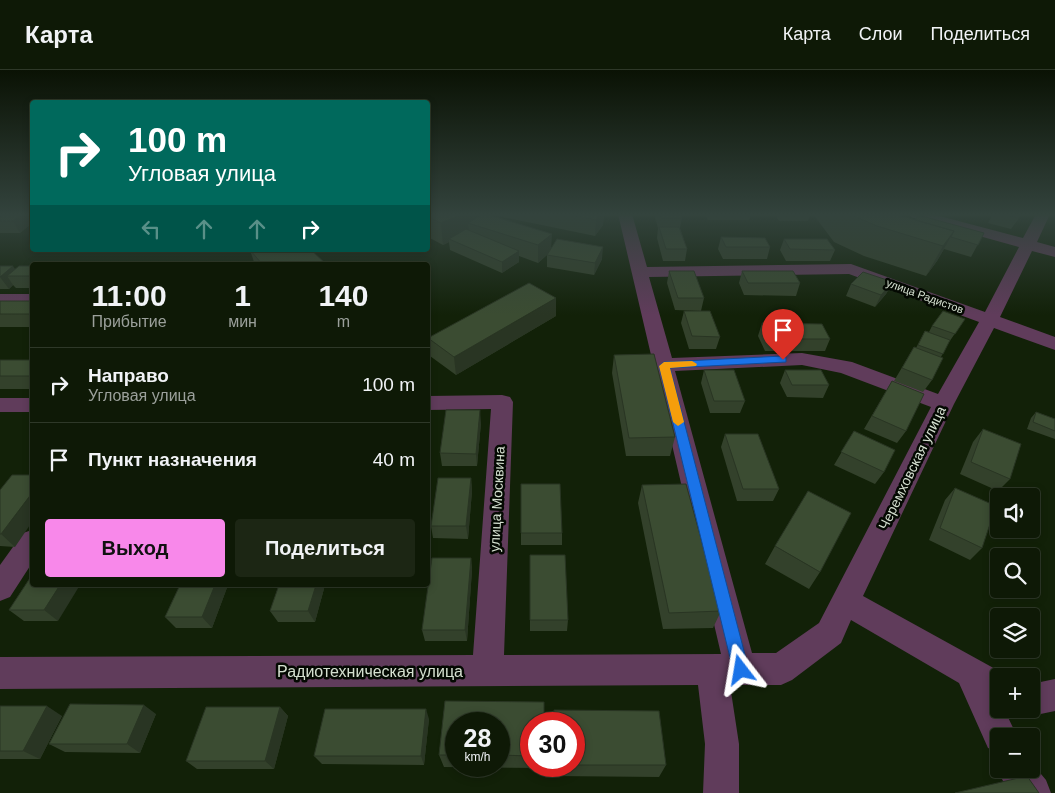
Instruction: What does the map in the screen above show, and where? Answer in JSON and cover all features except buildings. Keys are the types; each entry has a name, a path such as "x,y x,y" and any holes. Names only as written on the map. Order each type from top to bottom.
{"street":[{"path":"634,248 664,366 726,670 721,793"},
{"name":"Черемховская улица","path":"726,670 781,669 830,633 943,404 990,319 1025,248"},
{"path":"1040,248 1055,252"},
{"name":"улица Радистов","path":"640,272 851,269 1055,344"},
{"path":"0,299 30,299"},
{"path":"664,366 802,359 845,367 943,404"},
{"name":"улица Москвина","path":"430,403 502,402 488,671"},
{"path":"0,405 30,405"},
{"path":"0,588 30,544"},
{"path":"846,602 990,684"},
{"name":"Радиотехническая улица","path":"0,673 726,670"},
{"path":"970,673 996,728"},
{"path":"1040,698 1055,695"},
{"path":"1022,778 1033,793"}],"slow traffic":[{"path":"678,422 664,366 692,364"}],"route":[{"path":"741,670 664,366 783,360"}]}
